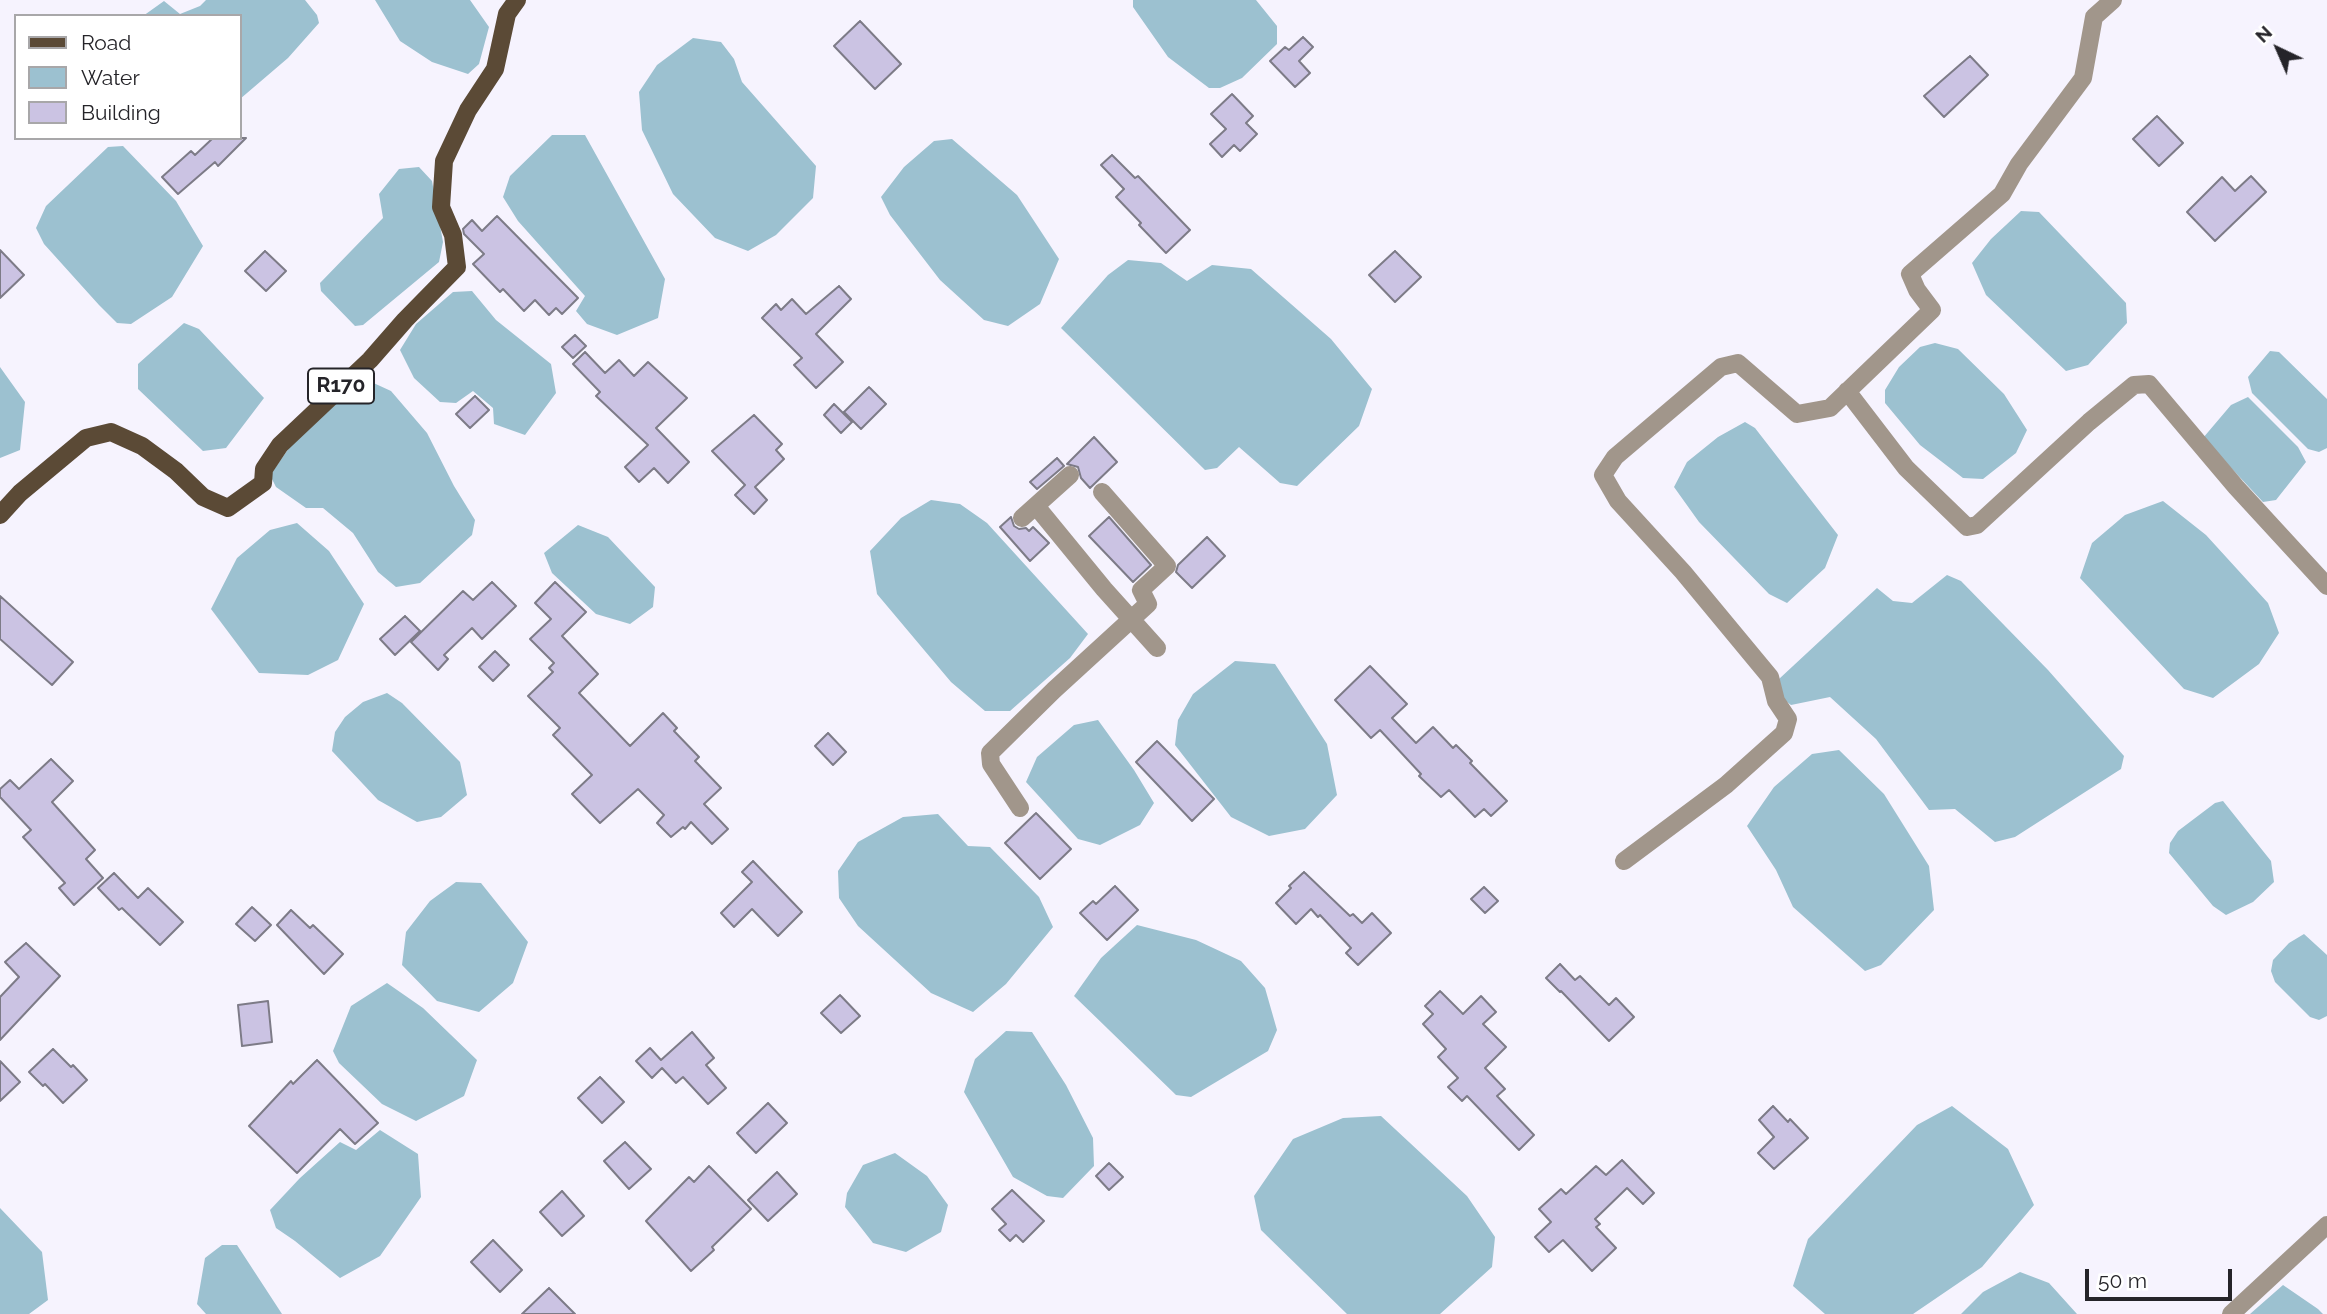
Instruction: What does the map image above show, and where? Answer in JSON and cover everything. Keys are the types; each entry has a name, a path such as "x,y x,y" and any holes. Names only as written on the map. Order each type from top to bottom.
{"main road":[{"name":"R170","path":"0,516 20,493 86,438 111,432 142,446 176,471 203,497 228,508 263,483 264,470 280,445 369,360 457,267 453,235 441,208 444,161 468,110 495,69 507,14 517,0"}],"street":[{"path":"1624,861 1726,785 1784,733 1788,719 1776,701 1770,677 1683,572 1618,501 1603,475 1615,457 1721,367 1738,363 1797,414 1829,408 1932,310 1917,290 1910,274 2002,194 2019,164 2083,78 2094,17 2113,0"},
{"path":"1847,391 1906,468 1966,527 1977,525 2089,422 2134,385 2149,384 2236,487 2327,586"},
{"path":"1070,475 1029,512 1157,648"},
{"path":"1020,808 991,764 990,753 1148,604 1141,590 1167,566 1102,492"},
{"path":"2231,1314 2327,1225"}],"water":[{"path":"206,0 305,0 317,15 319,23 288,58 242,97 242,14 180,14 200,6"},
{"path":"375,0 470,0 489,27 479,64 468,74 432,62 400,41"},
{"path":"1133,0 1256,0 1277,26 1277,44 1242,78 1220,88 1209,88 1168,57 1133,7"},
{"path":"164,1 180,14 146,14"},
{"path":"693,38 721,42 734,59 742,82 816,166 813,198 776,235 748,251 715,238 673,194 642,130 639,92 657,65"},
{"path":"552,135 585,135 665,279 658,318 617,335 587,324 576,311 585,296 518,221 503,197 510,176"},
{"path":"952,139 1017,195 1059,259 1040,304 1008,326 984,320 940,280 890,215 881,197 904,167 934,141"},
{"path":"123,146 176,201 203,246 172,297 131,324 117,323 99,305 44,244 36,228 46,206 108,147"},
{"path":"419,167 432,181 443,242 439,262 363,325 355,326 321,291 320,283 383,218 379,194 399,169"},
{"path":"2021,211 2039,212 2126,303 2127,323 2088,365 2066,371 1986,295 1972,263 1991,239"},
{"path":"1128,260 1161,263 1187,281 1212,265 1251,269 1331,339 1372,389 1359,426 1297,486 1280,483 1239,447 1217,468 1205,470 1061,328 1108,275"},
{"path":"472,291 496,320 551,364 556,393 525,435 494,424 493,408 473,391 456,403 440,402 414,378 400,350 416,324 453,292"},
{"path":"184,323 199,329 264,398 226,448 203,451 138,389 138,364"},
{"path":"1935,343 1958,349 2004,394 2027,430 2016,453 1983,479 1963,478 1920,445 1885,403 1885,390 1899,367 1920,347"},
{"path":"2270,351 2279,352 2327,399 2327,448 2319,452 2308,449 2252,393 2248,377"},
{"path":"0,367 25,402 20,450 0,458"},
{"path":"367,380 391,391 427,433 475,520 472,535 420,583 396,587 378,572 353,533 323,508 306,508 276,487 270,475 294,441 343,392"},
{"path":"2248,397 2298,447 2306,462 2276,500 2263,502 2203,438 2231,405"},
{"path":"1745,422 1755,428 1838,535 1825,568 1787,603 1769,594 1699,522 1674,487 1687,462 1718,437"},
{"path":"931,500 960,504 987,523 1088,634 1070,658 1010,711 985,711 951,682 877,594 870,551 901,518"},
{"path":"2163,501 2206,535 2268,603 2279,633 2259,664 2213,698 2184,689 2080,578 2092,543 2125,515"},
{"path":"297,523 329,551 364,604 338,660 308,675 259,673 211,609 237,558 270,530"},
{"path":"578,525 608,537 655,587 653,607 630,624 596,614 552,573 544,553"},
{"path":"1947,575 1961,581 2048,670 2124,756 2121,769 2015,837 1995,842 1955,809 1929,810 1876,739 1830,697 1791,705 1777,694 1779,679 1877,588 1893,601 1912,603"},
{"path":"1235,661 1275,664 1327,744 1337,795 1305,829 1269,836 1231,817 1175,745 1178,720 1193,694"},
{"path":"387,693 402,703 460,762 467,795 441,817 417,822 378,800 332,751 335,732 345,717 363,702"},
{"path":"1098,720 1154,803 1140,825 1100,845 1078,839 1026,782 1037,757 1074,725"},
{"path":"1839,750 1884,794 1929,866 1934,910 1881,965 1865,971 1793,907 1776,870 1747,826 1774,787 1812,754"},
{"path":"2223,801 2271,861 2274,882 2253,902 2226,915 2213,906 2169,853 2170,843 2178,831 2215,803"},
{"path":"938,814 968,846 990,847 1039,897 1053,927 1006,984 973,1012 931,993 858,926 839,898 838,871 858,842 903,817"},
{"path":"456,882 481,883 528,942 513,983 479,1012 437,1001 402,965 406,932 430,901"},
{"path":"1137,925 1196,940 1241,961 1265,988 1277,1030 1268,1051 1191,1097 1176,1095 1074,996 1101,958"},
{"path":"2304,934 2327,955 2327,1016 2319,1020 2310,1017 2275,982 2271,971 2273,960 2289,943"},
{"path":"387,983 423,1008 477,1060 464,1096 416,1121 382,1104 339,1063 333,1051 351,1006"},
{"path":"1006,1031 1032,1032 1066,1085 1093,1138 1094,1166 1063,1198 1047,1196 1013,1177 964,1092 975,1059"},
{"path":"1952,1106 2008,1149 2034,1205 1982,1267 1913,1314 1825,1314 1793,1286 1808,1239 1917,1125"},
{"path":"1381,1116 1467,1196 1495,1237 1492,1267 1440,1314 1347,1314 1261,1230 1254,1196 1293,1139 1343,1118"},
{"path":"380,1130 418,1154 421,1197 380,1256 340,1278 276,1228 270,1210 340,1142 356,1150"},
{"path":"895,1153 927,1176 948,1205 941,1232 906,1252 873,1243 845,1207 847,1193 863,1165"},
{"path":"0,1208 42,1252 48,1300 29,1314 0,1314"},
{"path":"222,1245 237,1245 282,1314 206,1314 197,1304 205,1258"},
{"path":"2020,1272 2049,1283 2077,1314 1961,1314 1983,1292"},
{"path":"2283,1285 2318,1309 2323,1314 2250,1314"}],"building":[{"path":"860,21 901,64 875,89 834,46"},
{"path":"1303,37 1313,47 1299,61 1310,73 1295,87 1270,61 1285,47 1289,50"},
{"path":"1970,56 1988,75 1944,117 1924,96"},
{"path":"1232,94 1253,116 1246,123 1257,134 1240,151 1234,145 1222,157 1210,144 1226,129 1211,114"},
{"path":"2157,116 2183,143 2159,166 2133,139"},
{"path":"246,138 218,166 215,162 178,194 162,177 191,151 195,155 211,140"},
{"path":"1112,155 1135,178 1138,176 1190,230 1166,253 1116,197 1124,189 1101,165"},
{"path":"2251,176 2266,192 2215,241 2187,212 2222,177 2235,191"},
{"path":"497,216 578,298 562,314 556,308 549,315 535,300 524,311 503,289 500,292 473,264 484,254 464,234 463,229 472,220 482,231"},
{"path":"0,250 24,275 0,298"},
{"path":"265,251 286,271 266,291 245,271"},
{"path":"1395,251 1421,277 1395,302 1369,275"},
{"path":"839,286 851,299 816,334 843,362 816,388 794,365 802,358 762,318 776,304 781,310 792,299 806,314"},
{"path":"575,335 586,346 573,358 562,347"},
{"path":"585,352 605,373 619,360 634,376 648,362 687,398 656,428 689,462 668,483 654,468 639,482 625,467 648,445 596,396 600,392 573,364"},
{"path":"869,387 886,404 861,429 844,412"},
{"path":"475,396 489,410 470,428 456,414"},
{"path":"834,404 852,422 841,433 824,415"},
{"path":"754,415 782,444 776,450 784,459 755,487 767,500 754,514 735,495 745,485 712,451"},
{"path":"1094,437 1117,462 1090,488 1081,478 1078,467 1067,464"},
{"path":"1057,458 1064,466 1037,489 1030,482"},
{"path":"1011,517 1014,526 1029,531 1033,527 1049,543 1030,561 1000,527"},
{"path":"1109,517 1151,565 1133,582 1089,536"},
{"path":"1207,537 1225,556 1192,588 1176,572 1178,565"},
{"path":"492,582 516,606 482,639 472,628 444,655 448,659 438,670 411,642 463,591 473,600"},
{"path":"555,582 586,612 562,636 598,674 579,693 630,746 663,713 677,728 674,731 699,757 695,761 721,788 704,804 728,829 712,844 691,822 671,837 657,823 664,815 638,789 600,823 572,794 592,775 553,735 560,728 528,696 553,672 549,668 554,663 530,639 551,619 535,603"},
{"path":"0,596 73,662 52,685 0,639"},
{"path":"405,616 420,631 395,655 380,639"},
{"path":"495,651 509,665 493,681 479,667"},
{"path":"1370,666 1407,704 1392,718 1416,743 1433,727 1453,748 1456,745 1472,761 1470,763 1507,801 1491,816 1484,809 1475,817 1449,790 1441,797 1419,776 1421,774 1380,730 1371,738 1335,700"},
{"path":"828,733 846,752 833,765 815,746"},
{"path":"1157,741 1214,799 1192,821 1136,762"},
{"path":"51,759 73,781 52,802 95,850 86,859 103,878 74,905 59,888 65,883 23,837 31,830 0,797 0,789 10,780 19,789"},
{"path":"1036,813 1071,849 1040,879 1005,843"},
{"path":"753,861 802,912 778,936 752,909 734,927 721,913 752,882 742,872"},
{"path":"1304,872 1350,916 1353,914 1362,923 1372,913 1391,933 1358,965 1346,953 1351,948 1320,915 1318,917 1311,909 1296,924 1276,903"},
{"path":"114,873 138,898 148,888 183,922 160,945 98,888"},
{"path":"1115,886 1138,910 1107,940 1080,913 1093,901 1096,904"},
{"path":"1484,887 1498,901 1485,913 1471,899"},
{"path":"252,907 271,925 255,941 236,924"},
{"path":"291,910 310,928 313,925 343,954 324,974 277,925"},
{"path":"26,943 60,976 0,1040 0,997 19,977 5,962"},
{"path":"1560,964 1575,980 1580,976 1609,1005 1616,998 1634,1017 1609,1041 1546,978"},
{"path":"1440,991 1463,1014 1481,996 1496,1012 1483,1024 1506,1047 1485,1068 1505,1089 1497,1096 1534,1135 1519,1150 1467,1096 1462,1101 1448,1087 1458,1078 1438,1057 1446,1049 1423,1024 1433,1014 1425,1006"},
{"path":"840,995 860,1016 841,1033 821,1013"},
{"path":"268,1001 272,1042 242,1046 238,1005"},
{"path":"692,1032 714,1058 706,1065 726,1088 708,1104 683,1077 676,1083 662,1068 652,1078 636,1061 650,1048 661,1060"},
{"path":"53,1049 87,1080 63,1103 29,1072"},
{"path":"317,1060 378,1123 355,1144 340,1129 297,1173 249,1126 291,1081 293,1084"},
{"path":"0,1061 20,1082 0,1101"},
{"path":"600,1077 624,1102 602,1123 578,1098"},
{"path":"768,1103 787,1123 756,1153 737,1133"},
{"path":"1773,1106 1808,1138 1774,1169 1758,1153 1774,1137 1759,1120"},
{"path":"625,1142 651,1169 629,1189 604,1161"},
{"path":"1622,1160 1654,1193 1643,1204 1627,1188 1595,1219 1600,1224 1596,1227 1616,1248 1592,1271 1563,1240 1549,1252 1535,1237 1551,1222 1539,1209 1561,1189 1566,1194 1596,1166 1606,1175"},
{"path":"1109,1163 1123,1177 1109,1190 1096,1176"},
{"path":"709,1166 751,1209 691,1271 646,1221 689,1177 694,1182"},
{"path":"777,1172 797,1194 768,1221 748,1200"},
{"path":"1012,1190 1044,1221 1023,1242 1016,1235 1010,1241 999,1230 1006,1224 992,1209"},
{"path":"562,1191 584,1216 562,1236 540,1212"},
{"path":"493,1240 522,1270 500,1292 471,1262"},
{"path":"549,1288 575,1314 522,1314"}]}
